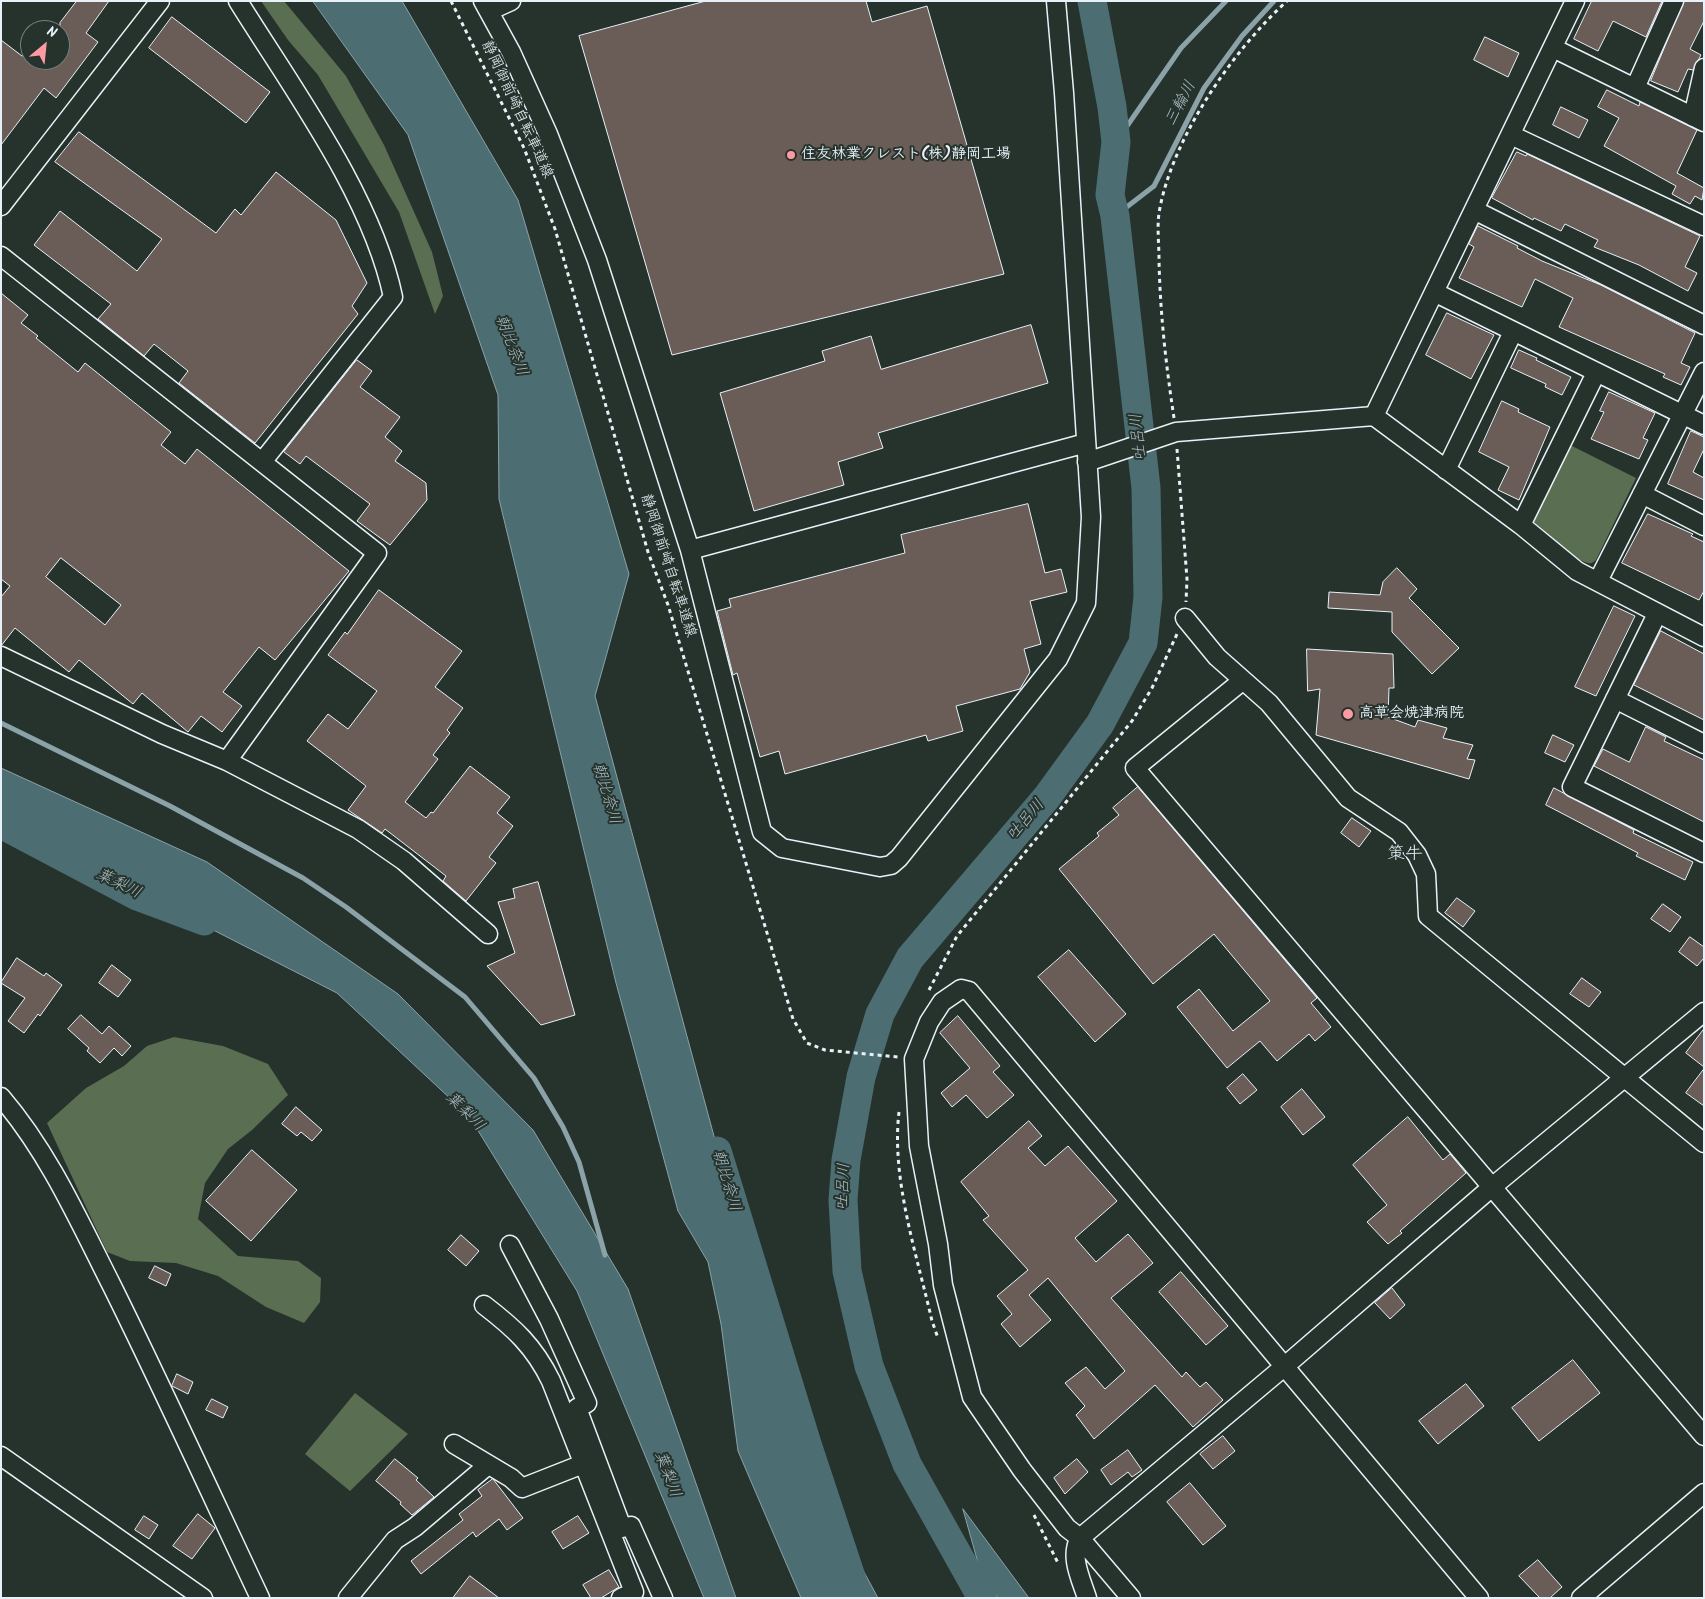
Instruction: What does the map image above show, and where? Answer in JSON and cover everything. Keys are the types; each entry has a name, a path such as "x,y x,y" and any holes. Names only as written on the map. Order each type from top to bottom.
{"street":[{"path":"1,206 160,1"},
{"path":"238,1 345,173 387,267 394,296 262,462"},
{"path":"511,1 486,6 548,134 597,260 690,550 762,832 782,848 880,867 891,865 900,858 1058,659 1086,603 1091,518 1064,93 1056,1"},
{"path":"1374,416 1575,1"},
{"path":"1635,88 1674,1"},
{"path":"1553,48 1698,120 1704,68"},
{"path":"1511,135 1704,226"},
{"path":"1474,210 1704,325"},
{"path":"1,256 377,553 227,761"},
{"path":"1434,292 1704,425"},
{"path":"1446,470 1513,332"},
{"path":"1598,582 1704,372"},
{"path":"1522,526 1596,373"},
{"path":"1087,462 1176,432 1374,416 1522,526 1577,571 1704,637"},
{"path":"690,550 1086,443"},
{"path":"1642,494 1704,526"},
{"path":"1657,614 1572,787 1704,852"},
{"path":"1185,618 1217,657 1269,703 1348,798 1399,832 1417,855 1426,874 1428,916 1704,1143"},
{"path":"1,656 162,734 227,761 358,829 404,861 488,934"},
{"path":"1242,681 1135,768 1704,1436"},
{"path":"1615,699 1704,744"},
{"path":"1131,1598 1080,1538 1067,1528 1022,1470 972,1397 942,1284 938,1244 919,1146 914,1059 928,1022 942,1002 962,990 969,991 1478,1598"},
{"path":"1087,1598 1076,1563 1074,1547 1080,1538 1285,1366 1492,1187 1704,1012"},
{"path":"1,1097 24,1124 63,1191 128,1320 260,1598"},
{"path":"510,1245 549,1319 587,1403 577,1408"},
{"path":"484,1305 516,1330 560,1379 577,1408 640,1578 628,1595"},
{"path":"540,1358 552,1381 628,1595"},
{"path":"454,1444 512,1478 522,1488 582,1464"},
{"path":"1,1456 203,1598"},
{"path":"348,1598 395,1540 414,1528 488,1465"},
{"path":"1581,1598 1704,1493"},
{"path":"622,1528 631,1526 663,1598"}],"path":[{"name":"静岡御前崎自転車道線","path":"451,1 524,148 556,229 648,552 668,605 793,1019 807,1043 825,1050 914,1059"},
{"path":"927,993 957,936 1132,721 1152,688 1185,618 1187,580 1176,432 1164,348 1159,276 1159,216 1166,181 1195,120 1228,66 1264,22 1286,1"}],"green space":[{"path":"261,1 284,1 346,76 384,145 432,252 443,296 435,314 399,212 318,75 288,40"},
{"path":"1568,444 1636,478 1596,560 1592,563 1575,557 1534,522 1533,517"},
{"path":"174,1037 223,1046 268,1064 288,1095 252,1130 228,1149 205,1183 198,1219 238,1256 298,1261 321,1278 320,1302 304,1323 266,1307 218,1276 176,1263 130,1261 107,1252 47,1123 86,1088 124,1066 147,1046"},
{"path":"355,1393 408,1434 350,1491 305,1454"}],"water":[{"path":"313,1 402,1 518,200 629,574 595,696 728,1188 806,1464 878,1598 801,1598 738,1451 721,1324 708,1262 678,1211 616,983 499,499 498,395 408,135"},
{"path":"1,768 207,862 398,994 533,1130 628,1289 736,1598 704,1598 577,1291 469,1116 337,993 1,822"},
{"path":"963,1509 1029,1598 998,1598 981,1573"}],"building":[{"path":"77,1 109,1 86,33 98,42 56,98 44,88 1,145 1,40 20,54 20,70 70,70 70,20 62,20"},
{"name":"住友林業クレスト(株)静岡工場","path":"706,1 866,1 872,22 927,6 1004,274 672,355 579,36"},
{"path":"1592,1 1662,1 1646,37 1613,21 1598,51 1574,39"},
{"path":"1684,1 1704,1 1704,21 1690,49 1701,55 1693,70 1688,69 1678,92 1651,81"},
{"path":"172,17 270,92 246,123 149,48"},
{"path":"1485,37 1519,53 1508,77 1474,60"},
{"path":"1607,90 1639,106 1640,102 1697,130 1677,173 1704,188 1702,200 1695,196 1690,204 1672,194 1676,186 1604,146 1619,118 1598,107"},
{"path":"1561,107 1588,120 1579,138 1553,125"},
{"path":"79,132 216,233 235,209 241,215 276,172 336,220 367,283 352,306 358,314 255,443 179,383 188,371 154,344 144,356 98,319 111,304 34,245 60,211 137,271 162,239 55,162"},
{"path":"1517,152 1526,156 1527,154 1700,236 1685,267 1697,273 1688,291 1639,265 1594,247 1598,240 1565,224 1561,231 1534,218 1533,220 1492,198"},
{"path":"1478,226 1518,246 1517,248 1542,261 1601,285 1695,333 1681,363 1690,367 1681,385 1663,377 1665,374 1559,327 1573,298 1535,279 1522,307 1459,278 1474,247 1469,244"},
{"path":"1,293 28,315 21,323 38,336 36,338 78,372 85,363 171,432 161,445 185,464 197,449 349,571 275,660 259,647 223,692 242,706 222,732 201,716 188,732 142,693 133,704 79,660 69,672 15,628 1,646 1,597 10,586 1,579","holes":["61,558 121,605 105,625 46,577"]},
{"path":"1447,313 1494,335 1471,379 1426,355"},
{"path":"1031,325 1048,383 878,433 883,448 838,462 844,485 754,511 720,393 825,361 822,351 871,336 881,369"},
{"path":"1519,350 1571,377 1562,395 1545,387 1546,384 1511,368"},
{"path":"357,360 372,371 360,387 400,417 385,437 402,451 395,461 426,483 427,500 390,545 357,521 370,504 306,456 300,464 284,452"},
{"path":"1609,392 1655,413 1643,438 1648,440 1639,459 1591,439 1604,412 1600,411"},
{"path":"1502,401 1519,409 1518,412 1550,427 1519,500 1498,490 1509,467 1479,452"},
{"path":"1691,431 1704,437 1704,449 1693,472 1704,478 1704,500 1668,484"},
{"path":"1028,504 1045,573 1061,569 1067,592 1030,601 1041,644 1024,649 1030,672 1020,689 956,706 963,731 928,741 926,735 785,774 779,751 760,757 737,673 733,675 717,611 731,607 729,599 905,553 901,535"},
{"path":"1648,514 1693,534 1691,536 1704,542 1704,591 1699,600 1622,563"},
{"path":"1397,568 1417,589 1409,598 1459,648 1432,674 1392,632 1392,612 1328,608 1329,592 1380,595 1383,582"},
{"path":"379,590 462,651 435,687 463,708 447,730 450,733 433,755 438,759 405,802 426,818 431,812 433,813 470,766 510,797 497,813 513,826 489,857 496,863 466,901 443,881 446,876 385,829 382,833 348,810 366,786 307,741 328,714 348,729 377,691 328,655 345,632 347,634"},
{"path":"1614,606 1635,616 1596,696 1575,687"},
{"path":"1661,631 1704,654 1704,720 1634,685"},
{"name":"高草会焼津病院","path":"1307,649 1393,654 1394,688 1389,688 1388,717 1415,727 1418,720 1447,728 1443,738 1473,745 1467,759 1475,760 1469,779 1316,735 1320,689 1308,691"},
{"path":"1646,727 1666,737 1664,741 1704,760 1704,822 1594,766 1603,749 1629,762"},
{"path":"1553,735 1574,745 1565,762 1545,753"},
{"path":"1138,787 1317,998 1311,1003 1331,1027 1315,1041 1309,1034 1277,1061 1260,1041 1227,1068 1177,1007 1199,989 1233,1031 1270,1001 1214,934 1153,984 1059,869 1099,836 1097,833 1119,815 1113,808"},
{"path":"1554,788 1634,830 1633,833 1693,862 1685,880 1636,856 1638,853 1546,805"},
{"path":"1352,818 1371,831 1359,847 1341,833"},
{"path":"538,882 575,1015 541,1025 487,966 515,953 498,902 515,898 513,889"},
{"path":"1457,898 1475,911 1463,927 1445,913"},
{"path":"1663,904 1681,917 1670,932 1651,919"},
{"path":"1690,937 1704,947 1704,958 1697,966 1679,952"},
{"path":"1069,950 1126,1014 1095,1042 1038,977"},
{"path":"17,958 44,976 46,973 62,985 40,1016 38,1014 24,1033 8,1021 25,998 1,983"},
{"path":"112,965 131,980 118,997 99,983"},
{"path":"1582,978 1601,992 1589,1007 1570,994"},
{"path":"81,1015 102,1034 109,1026 131,1046 122,1056 114,1048 100,1063 87,1051 89,1048 68,1029"},
{"path":"958,1016 1000,1066 993,1072 1014,1095 987,1118 966,1095 952,1107 941,1093 970,1068 940,1033"},
{"path":"1704,1029 1704,1067 1686,1053"},
{"path":"1704,1069 1704,1106 1686,1093"},
{"path":"1243,1074 1257,1090 1240,1104 1227,1088"},
{"path":"1302,1089 1325,1117 1303,1135 1281,1107"},
{"path":"296,1107 322,1130 312,1141 301,1132 297,1136 282,1124"},
{"path":"1408,1117 1443,1160 1450,1154 1466,1173 1400,1231 1402,1233 1388,1244 1367,1222 1387,1205 1353,1165"},
{"path":"1029,1121 1042,1136 1028,1148 1045,1166 1068,1146 1117,1201 1075,1238 1096,1262 1128,1234 1153,1263 1111,1298 1182,1377 1186,1372 1200,1387 1206,1382 1223,1400 1193,1427 1155,1385 1094,1439 1076,1415 1085,1406 1065,1383 1086,1367 1105,1389 1125,1371 1048,1278 1029,1295 1051,1320 1020,1347 1001,1324 1012,1314 997,1296 1028,1270 983,1220 989,1216 961,1182"},
{"path":"252,1150 297,1190 251,1241 206,1201"},
{"path":"461,1235 479,1251 466,1266 448,1250"},
{"path":"155,1266 171,1274 166,1286 149,1278"},
{"path":"1181,1272 1228,1326 1206,1345 1159,1292"},
{"path":"1392,1288 1405,1305 1390,1319 1375,1303"},
{"path":"1573,1360 1600,1393 1539,1441 1512,1408"},
{"path":"177,1374 193,1382 188,1394 172,1386"},
{"path":"1466,1384 1484,1406 1438,1444 1419,1421"},
{"path":"212,1399 228,1407 223,1418 206,1410"},
{"path":"1223,1436 1235,1451 1213,1469 1200,1454"},
{"path":"1128,1450 1142,1470 1132,1477 1128,1472 1111,1485 1101,1470"},
{"path":"395,1459 418,1478 416,1480 434,1497 412,1515 400,1504 401,1502 376,1481"},
{"path":"1077,1459 1088,1472 1065,1494 1054,1478"},
{"path":"493,1479 523,1518 507,1530 499,1519 476,1537 473,1532 421,1574 411,1561 463,1520 459,1514 482,1496 478,1490"},
{"path":"1190,1483 1226,1526 1203,1545 1167,1502"},
{"path":"198,1514 215,1528 192,1559 173,1546"},
{"path":"144,1516 158,1525 149,1539 135,1530"},
{"path":"578,1516 589,1533 563,1549 552,1532"},
{"path":"1538,1560 1562,1587 1550,1598 1540,1598 1519,1576"},
{"path":"609,1570 619,1587 601,1598 591,1598 583,1585"},
{"path":"470,1576 499,1598 453,1598"}],"waterway":[{"name":"吐呂川","path":"982,1598 907,1464 869,1366 847,1271 843,1200 846,1160 861,1077 880,1014 910,958 1047,797 1100,724 1143,643 1148,597 1146,488 1115,216 1110,195 1116,142 1112,107 1092,1"},
{"path":"1116,142 1181,48 1226,1"},
{"name":"三輪川","path":"1115,216 1154,186 1204,88 1242,36 1274,1"},
{"path":"1,723 170,806 303,878 346,907 465,997 534,1078 563,1127 579,1162 605,1255"},
{"name":"葉梨川","path":"1,824 137,896 204,921"},
{"name":"朝比奈川","path":"717,1151 807,1444 858,1598"}],"place":[{"name":"住友林業クレスト(株)静岡工場","path":"791,155"},
{"name":"高草会焼津病院","path":"1348,714"}],"district":[{"name":"策牛","path":"1405,856"}]}
